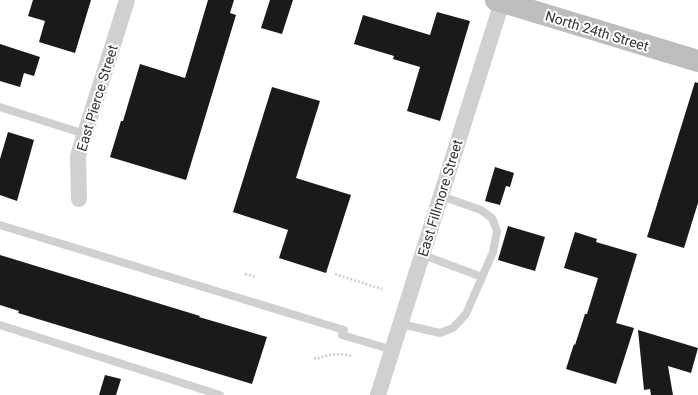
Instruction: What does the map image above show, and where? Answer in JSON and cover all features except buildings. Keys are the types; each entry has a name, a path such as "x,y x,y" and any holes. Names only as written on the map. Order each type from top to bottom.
{"main road":[{"name":"North 24th Street","path":"499,1 698,61"}],"street":[{"name":"East Pierce Street","path":"78,198 78,156 127,0"},
{"name":"East Fillmore Street","path":"378,395 441,196 499,1"}],"lane":[{"path":"0,107 85,134"},
{"path":"401,324 440,333 453,328 466,314 493,252 497,231 492,218 481,210 441,196"},
{"path":"0,225 343,332 392,350"},
{"path":"422,255 482,277"},
{"path":"0,325 220,395"}],"path":[{"path":"245,274 256,277"},
{"path":"335,274 382,289"},
{"path":"314,358 317,359 324,356 344,354 351,356"}]}
